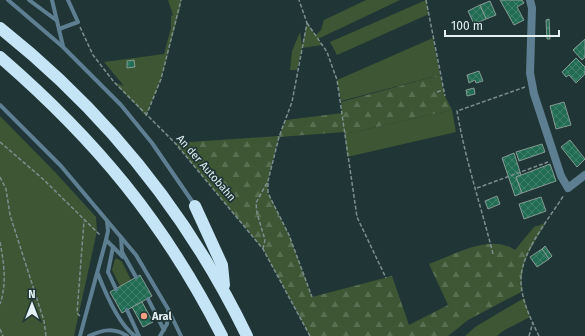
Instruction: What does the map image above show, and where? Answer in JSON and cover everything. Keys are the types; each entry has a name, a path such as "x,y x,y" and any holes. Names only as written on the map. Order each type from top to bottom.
{"highway":[{"path":"0,28 52,72 113,133 163,195 187,228 225,292 247,336"},
{"path":"0,57 37,88 75,126 123,181 150,216 189,274 222,336"},
{"path":"195,206 222,264 225,292"}],"street":[{"path":"530,0 532,8 530,73 532,84 556,160 568,188 585,175"}],"lane":[{"path":"8,0 63,47 121,105 152,143 195,206"},
{"path":"29,0 57,20"},
{"path":"52,0 63,47"},
{"path":"59,29 78,22 68,0"},
{"path":"0,105 61,166 140,260 168,309 181,336"},
{"path":"80,336 98,274 108,231 106,219"},
{"path":"121,236 121,248 124,257 136,277"},
{"path":"106,240 124,257"},
{"path":"112,247 108,272 116,289"},
{"path":"98,274 103,288 126,328 134,336"},
{"path":"148,299 164,330"},
{"path":"160,336 167,324 168,309"},
{"path":"127,310 139,336"},
{"path":"89,336 105,330 125,335 126,328"}],"path":[{"path":"146,116 162,79 181,0"},
{"path":"299,0 307,23 327,52 337,80 358,217 386,278"},
{"path":"426,0 445,96"},
{"name":"An der Autobahn","path":"78,22 89,48 98,63 146,116 180,148 263,249 310,336"},
{"path":"307,23 292,102 279,137 268,181 268,193 289,235 312,297"},
{"path":"493,254 477,188 462,143 456,111 532,84"},
{"path":"437,92 443,90"},
{"path":"0,142 43,179 106,240"},
{"path":"477,188 556,160"},
{"path":"0,177 6,189 10,215 44,321 46,336"},
{"path":"263,249 265,240 257,213 256,203 268,181"},
{"path":"539,336 525,304 521,283 524,258 568,188"},
{"path":"84,220 77,313 84,320"},
{"path":"0,242 4,262 4,287 0,304"},
{"path":"529,336 533,322"},
{"path":"0,329 3,336"}],"green space":[{"path":"168,0 181,0 181,5 161,79 146,116 114,82 124,86 104,62 164,54 171,28 171,16 173,15"},
{"path":"366,0 400,0 318,39 322,45 302,48 297,70 290,70 292,51 300,32 302,46 307,23 316,35 321,30 324,20"},
{"path":"426,0 429,14 337,55 330,42"},
{"path":"433,38 440,75 341,101 337,80"},
{"path":"440,75 445,96 452,110 345,134 344,132 279,137 268,181 268,193 289,235 312,297 392,276 409,325 448,305 429,264 472,247 483,245 505,245 515,250 534,227 546,223 531,247 524,264 522,272 523,291 468,320 448,336 310,336 263,249 175,143 279,136 286,120 342,113 341,102"},
{"path":"452,110 456,132 347,157 345,134"},
{"path":"0,116 55,172 96,217 97,231 74,336 0,336"},
{"path":"115,259 122,262 131,280 120,286 112,270"},
{"path":"524,298 530,317 503,331 497,336 465,336 475,327"}],"building":[{"path":"500,0 522,0 524,3 517,7 524,20 514,25"},
{"path":"490,1 496,15 486,19 480,5"},
{"path":"480,5 486,19 474,24 468,11"},
{"path":"549,19 550,39 547,39 546,20"},
{"path":"585,39 585,57 582,60 573,50"},
{"path":"576,58 585,67 585,74 576,83 569,75 566,77 562,72"},
{"path":"134,60 135,67 127,68 127,61"},
{"path":"479,71 483,81 476,83 475,80 469,83 467,75"},
{"path":"474,88 475,94 467,96 466,90"},
{"path":"564,102 571,125 556,129 550,106"},
{"path":"570,140 585,159 577,167 561,147"},
{"path":"542,144 545,152 519,161 516,152"},
{"path":"514,153 521,175 516,177 522,193 515,196 502,158"},
{"path":"550,164 556,181 522,193 516,177"},
{"path":"497,196 500,204 488,209 485,201"},
{"path":"541,197 546,211 524,219 519,204"},
{"path":"545,246 552,256 549,259 542,249"},
{"path":"542,249 549,259 537,267 530,257"},
{"path":"140,275 152,296 122,313 110,292"},
{"name":"Aral","path":"142,302 153,322 143,327 132,307"}],"place":[{"name":"Aral","path":"144,316"}]}
